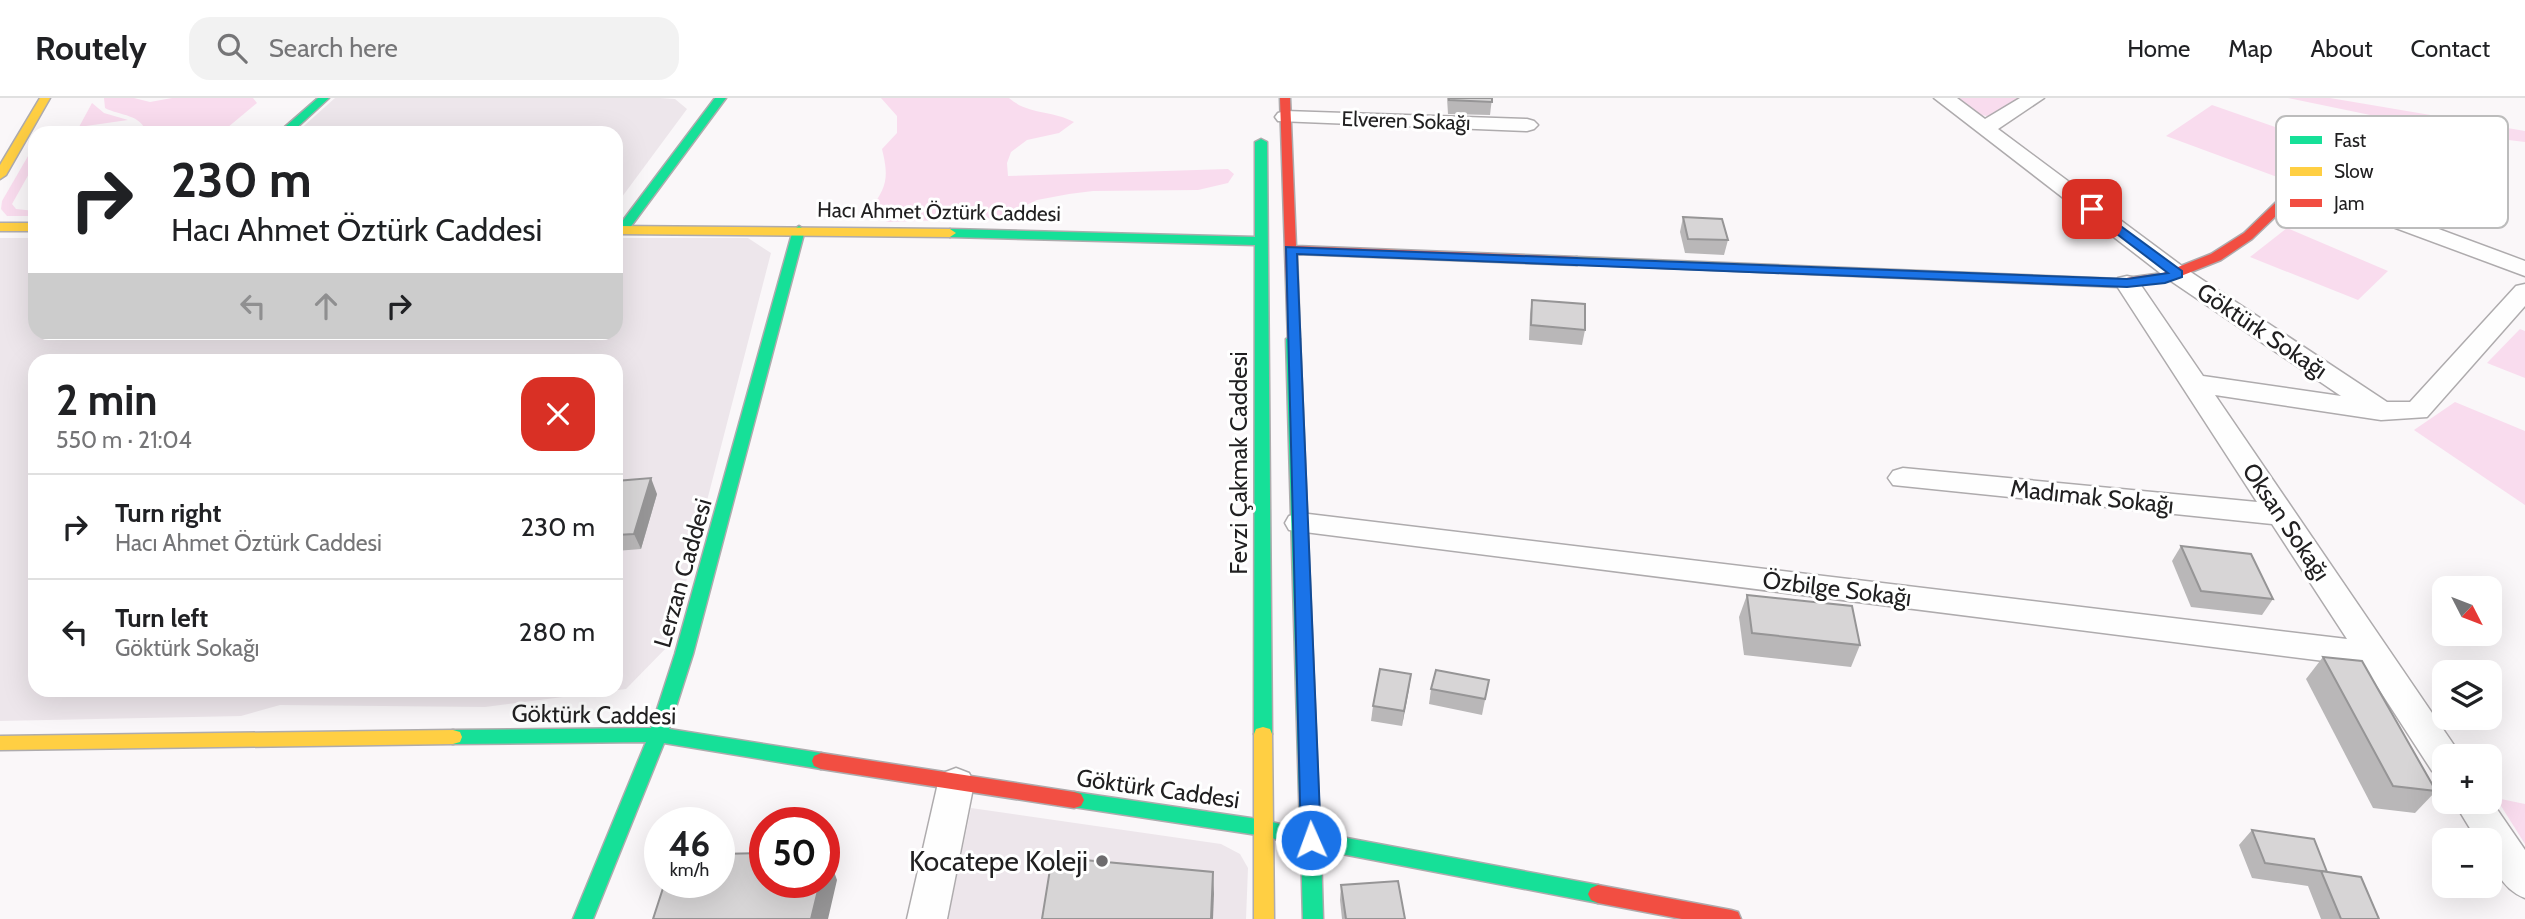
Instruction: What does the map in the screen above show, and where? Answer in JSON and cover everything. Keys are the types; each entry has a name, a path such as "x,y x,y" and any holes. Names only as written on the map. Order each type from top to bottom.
{"street":[{"path":"29,126 45,98"},
{"path":"292,126 324,98"},
{"path":"623,225 721,98"},
{"name":"Göktürk Sokağı","path":"1944,98 2177,274 2381,411"},
{"path":"1985,128 2034,98"},
{"path":"1285,107 1313,919"},
{"name":"Elveren Sokağı","path":"1285,107 1527,125"},
{"name":"Fevzi Çakmak Caddesi","path":"1261,123 1264,919"},
{"path":"0,175 28,127"},
{"path":"1290,250 2127,283 2165,279 2199,267 2241,242 2276,209"},
{"path":"0,227 28,227"},
{"path":"2416,228 2525,269"},
{"name":"Hacı Ahmet Öztürk Caddesi","path":"623,230 799,230 1261,241"},
{"name":"Lerzan Caddesi","path":"583,919 658,735 705,585 799,230"},
{"name":"Oksan Sokağı","path":"2127,283 2434,744"},
{"path":"2193,383 2381,411 2417,411 2525,291"},
{"name":"Madımak Sokağı","path":"1903,478 2282,515"},
{"name":"Özbilge Sokağı","path":"1300,523 2374,654"},
{"name":"Göktürk Caddesi","path":"0,743 658,735 956,783 1264,828"},
{"path":"928,919 956,783"},
{"path":"2480,814 2525,881"},
{"path":"1264,828 1311,840 1731,919"}],"shaded area":[{"path":"104,98 134,98 150,102 172,98 253,98 257,103 229,126 143,126 135,119 105,108"},
{"path":"335,98 660,98 675,99 687,109 623,196 623,126 304,126"},
{"path":"881,98 1009,98 1032,110 1074,122 1059,133 1027,140 1011,152 1007,163 1008,176 1228,169 1234,174 1228,183 1198,190 1093,191 1069,194 1037,200 999,218 889,222 873,217 870,210 885,181 882,149 897,133 897,116"},
{"path":"1949,98 2023,98 1993,117 1969,113"},
{"path":"2288,98 2330,98 2436,116 2375,116"},
{"path":"92,103 104,113 128,120 86,126 80,126"},
{"path":"2212,105 2276,127 2276,176 2166,136"},
{"path":"2508,128 2525,131 2525,142 2508,140"},
{"path":"28,156 28,175 12,204 16,209 28,210 28,216 7,216 1,209 2,201"},
{"path":"2287,228 2388,271 2358,300 2250,257"},
{"path":"0,238 28,238 28,340 623,340 623,238 748,238 771,253 670,644 626,689 623,689 623,354 28,354 28,697 563,697 485,707 280,705 241,716 0,721"},
{"path":"2520,329 2525,331 2525,378 2487,363"},
{"path":"2455,402 2525,431 2525,505 2414,430"},
{"path":"2502,799 2525,804 2525,844 2502,808"},
{"name":"Kocatepe Koleji","path":"971,808 1221,844 1240,854 1248,868 1246,919 948,919"}],"building":[{"path":"1492,98 1492,102 1449,100"},
{"path":"1683,217 1722,219 1728,240 1688,239"},
{"path":"1532,300 1585,304 1585,330 1531,325"},
{"path":"651,478 634,534 623,535 623,480"},
{"path":"2181,546 2251,554 2273,599 2201,591"},
{"path":"1747,595 1852,606 1860,645 1752,633"},
{"path":"2323,657 2362,661 2432,784 2432,791 2393,786"},
{"path":"1380,669 1411,674 1404,711 1373,706"},
{"path":"1436,670 1489,680 1485,699 1431,689"},
{"path":"2252,830 2314,839 2327,872 2265,863"},
{"path":"749,853 749,898 816,898 811,919 653,919 660,898 735,898 735,854"},
{"path":"1052,857 1213,872 1211,919 1042,919"},
{"path":"2321,871 2361,877 2379,919 2341,919"},
{"path":"1398,881 1405,919 1346,919 1341,885"}],"traffic: fast":[{"path":"292,126 324,98"},
{"path":"623,229 721,98"},
{"path":"1261,142 1263,734"},
{"path":"583,919 658,735 684,654 799,230"},
{"path":"950,233 1261,241"},
{"path":"1293,339 1313,919"},
{"path":"453,737 658,735 821,761"},
{"path":"1074,800 1264,828 1311,840 1598,894"}],"traffic: slow":[{"path":"29,126 45,98"},
{"path":"0,175 28,127"},
{"path":"0,227 28,227"},
{"path":"623,230 950,233"},
{"path":"1577,261 2119,283"},
{"path":"1263,734 1264,919"},
{"path":"0,743 453,737"}],"traffic: jam":[{"path":"1285,98 1293,339"},
{"path":"2119,283 2166,277 2216,257 2248,236 2276,209"},
{"path":"1290,250 1577,261"},
{"path":"821,761 1074,800"},
{"path":"1598,894 1731,919"}],"place":[{"name":"Kocatepe Koleji","path":"1102,861"}],"route":[{"path":"1311,840 1290,250 2127,283 2165,279 2177,274 2092,209"}]}
